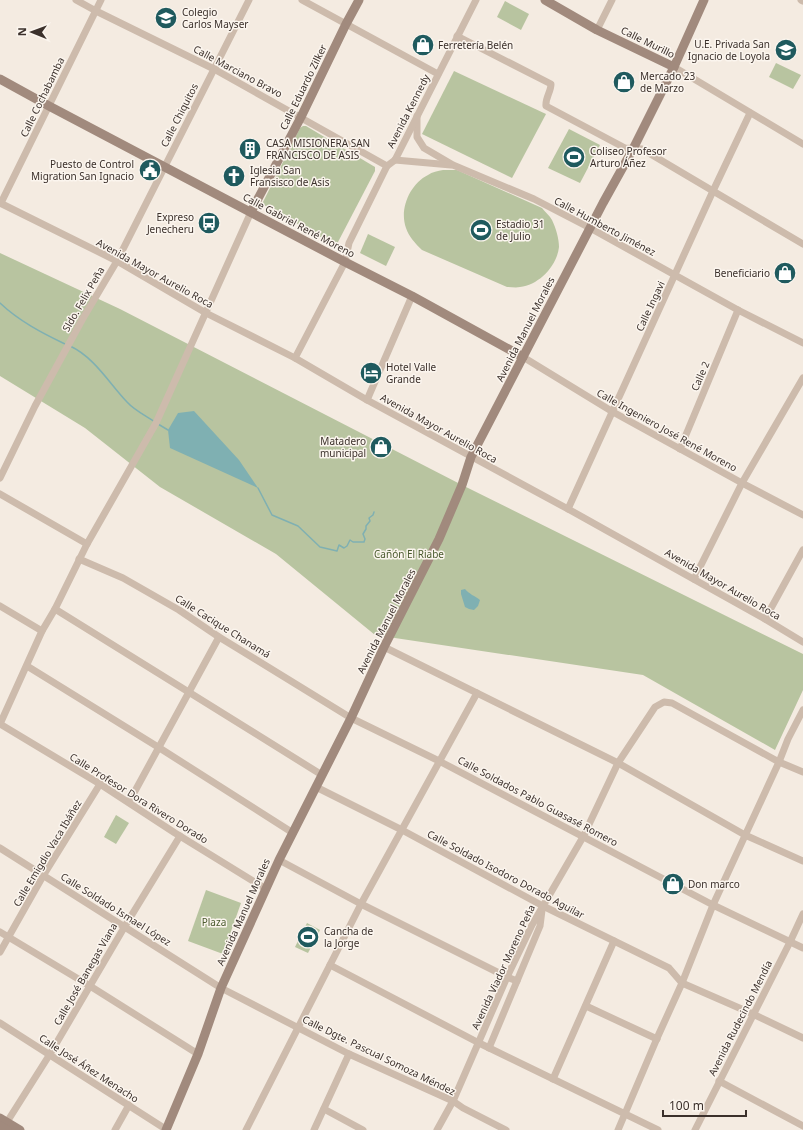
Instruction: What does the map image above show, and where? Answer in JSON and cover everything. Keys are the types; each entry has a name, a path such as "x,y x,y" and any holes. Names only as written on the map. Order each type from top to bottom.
{"street":[{"name":"Calle Marciano Bravo","path":"76,0 214,69 387,166"},
{"name":"Calle Cochabamba","path":"1,203 101,0"},
{"name":"Calle Chiquitos","path":"117,261 249,0"},
{"path":"302,0 438,74"},
{"name":"Calle Eduardo Zilker","path":"0,724 42,631 55,609 79,559 156,422 251,212 301,117 359,0"},
{"name":"Avenida Kennedy","path":"295,358 345,262 349,243 387,166 395,160 476,0"},
{"name":"Calle Murillo","path":"545,0 597,30 674,67 803,144"},
{"path":"597,30 612,0"},
{"name":"Avenida Manuel Morales","path":"167,1130 198,1054 221,988 279,860 439,539 462,485 471,457 590,228 633,149 674,67 704,0"},
{"path":"457,36 551,84 546,106 626,148 642,148 803,244"},
{"name":"Calle Gabriel René Moreno","path":"0,79 164,167 412,296 523,357"},
{"name":"Calle Ingavi","path":"568,509 750,113"},
{"name":"Calle Humberto Jiménez","path":"417,116 417,137 424,148 453,165 534,199 590,228 738,310 803,343"},
{"path":"395,160 453,165"},
{"name":"Avenida Mayor Aurelio Roca","path":"1,203 117,261 206,313 295,358 366,400 568,509 765,619 803,642"},
{"name":"Sldo. Felix Peña","path":"0,478 35,406 66,348 117,261"},
{"path":"366,400 412,296"},
{"name":"Calle 2","path":"680,449 738,310"},
{"name":"Calle Ingeniero José René Moreno","path":"523,357 613,412 803,515"},
{"path":"694,579 742,483 803,378"},
{"path":"0,494 87,544"},
{"path":"765,619 803,550"},
{"name":"Calle Cacique Chanamá","path":"79,559 123,578 179,610 219,637 351,718"},
{"path":"0,606 42,631"},
{"path":"55,609 322,775"},
{"path":"129,802 219,637"},
{"path":"384,647 618,763 745,836 803,861"},
{"path":"27,666 293,833"},
{"path":"246,1130 361,904 477,693"},
{"path":"543,906 583,837 618,763 655,707 664,702 672,703 779,762 803,772"},
{"path":"618,1130 682,983 713,905 779,762 788,739 803,710"},
{"name":"Calle Soldados Pablo Guasasé Romero","path":"351,718 439,761 713,905 803,948"},
{"name":"Calle Profesor Dora Rivero Dorado","path":"0,724 100,784 266,889"},
{"name":"Calle Emigdio Vaca Ibáñez","path":"0,952 43,876 100,784"},
{"name":"Calle Soldado Isodoro Dorado Aguilar","path":"316,787 402,830 543,906 669,968 682,983"},
{"name":"Calle José Banegas Viana","path":"3,1126 50,1054 180,836"},
{"name":"Calle Soldado Ismael López","path":"0,848 221,988"},
{"path":"279,860 361,904 517,981"},
{"name":"Avenida Viador Moreno Peña","path":"437,1130 453,1101 507,977 532,925 543,906"},
{"name":"Avenida Viador Moreno Peña","path":"489,1048 540,926 543,906"},
{"name":"Avenida Rudecindo Mendía","path":"695,1130 803,914"},
{"path":"0,932 90,986 198,1054"},
{"path":"553,1079 614,941"},
{"path":"330,965 479,1043 658,1130"},
{"path":"682,983 803,1038"},
{"name":"Calle Dgte. Pascual Somoza Méndez","path":"221,988 349,1054 453,1101 463,1108 506,1130"},
{"path":"586,1006 657,1039"},
{"name":"Calle José Áñez Menacho","path":"0,1023 167,1130"},
{"path":"314,1130 349,1054"},
{"path":"719,1082 803,1126"},
{"path":"115,1130 129,1105"},
{"path":"324,1109 363,1130"},
{"path":"3,1126 20,1130"}],"green space":[{"path":"505,1 529,14 521,30 497,17"},
{"path":"776,63 801,75 793,89 769,77"},
{"path":"454,71 546,114 512,178 422,134"},
{"path":"306,126 375,167 375,171 336,244 333,244 264,205 263,202 300,128"},
{"name":"Coliseo Profesor Arturo Áñez","path":"569,129 600,145 580,183 548,168"},
{"name":"Estadio 31 de Julio","path":"443,170 457,170 542,208 550,217 555,226 559,244 558,254 555,261 546,273 534,283 517,287 507,287 422,250 419,247 406,228 404,221 405,205 416,184 431,173"},
{"path":"368,234 395,247 386,266 360,253"},
{"name":"Cañón El Riabe","path":"0,253 120,309 462,485 803,654 803,690 775,750 643,675 375,635 276,554 160,487 85,428 0,376"},
{"path":"116,815 129,823 116,844 104,837"},
{"name":"Plaza","path":"206,890 241,903 223,954 188,941"},
{"name":"Cancha de la Jorge","path":"307,923 320,930 308,953 295,947"}],"water":[{"path":"194,411 239,460 258,488 170,448 168,430 178,413"},
{"path":"465,589 480,600 478,606 474,610 465,607 461,590"}],"waterway":[{"path":"0,303 31,326 65,344"},
{"path":"70,346 79,351 94,364 130,405 155,422"},
{"path":"158,424 168,430"},
{"path":"258,488 272,515 298,526 320,547 337,551 339,545 344,548 350,540 353,542 364,542 365,539 363,534 370,521 369,518 374,512"}],"place":[{"name":"Colegio Carlos Mayser","path":"166,18"},
{"name":"Ferretería Belén","path":"423,45"},
{"name":"U.E. Privada San Ignacio de Loyola","path":"786,50"},
{"name":"Mercado 23 de Marzo","path":"624,82"},
{"name":"CASA MISIONERA SAN FRANCISCO DE ASIS","path":"250,149"},
{"name":"Coliseo Profesor Arturo Áñez","path":"574,157"},
{"name":"Puesto de Control Migration San Ignacio","path":"150,170"},
{"name":"Iglesia San Fransisco de Asis","path":"234,176"},
{"name":"Expreso Jenecheru","path":"209,223"},
{"name":"Estadio 31 de Julio","path":"481,230"},
{"name":"Beneficiario","path":"785,273"},
{"name":"Hotel Valle Grande","path":"371,373"},
{"name":"Matadero municipal","path":"381,447"},
{"name":"Don marco","path":"673,884"},
{"name":"Cancha de la Jorge","path":"308,937"}]}
